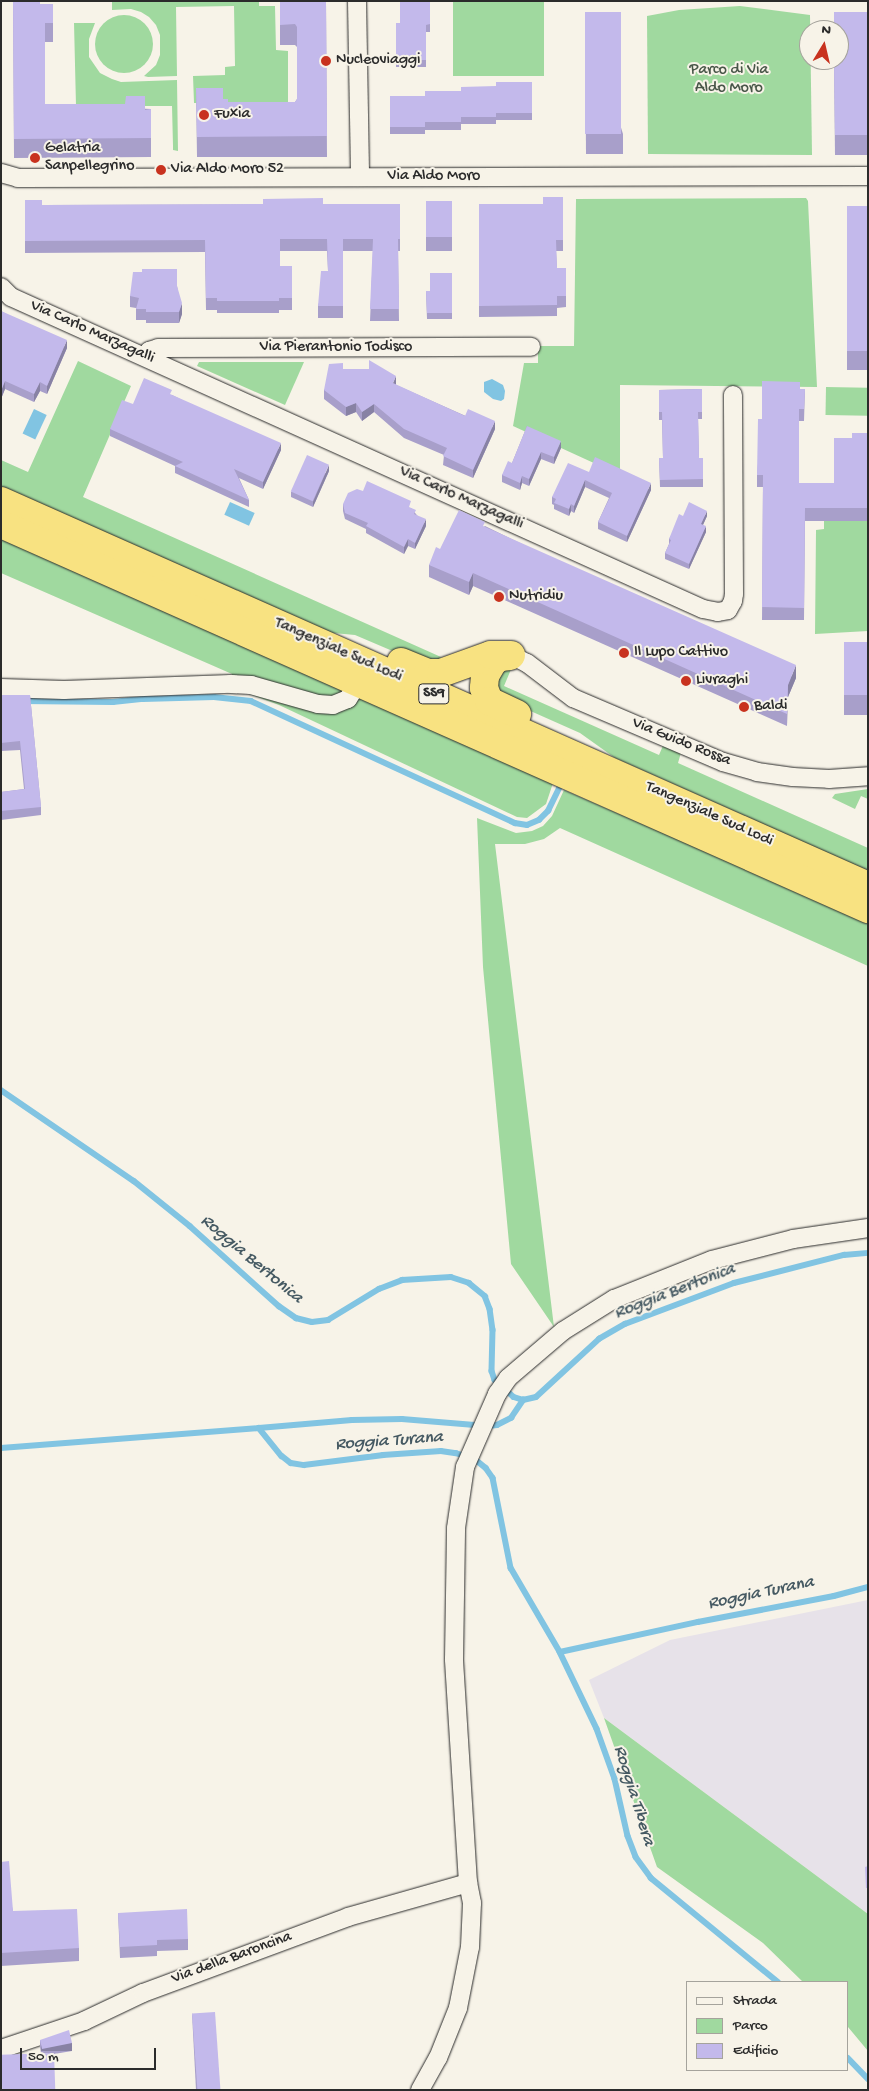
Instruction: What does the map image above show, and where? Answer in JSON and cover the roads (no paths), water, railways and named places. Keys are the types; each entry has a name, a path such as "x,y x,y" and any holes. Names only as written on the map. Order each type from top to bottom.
{"highway":[{"name":"Tangenziale Sud Lodi","path":"1,501 868,886"},
{"name":"Tangenziale Sud Lodi","path":"1,524 868,909"},
{"path":"326,646 342,644 362,646 434,674 448,672 490,655 511,656"},
{"path":"511,656 500,657 488,669 484,688 489,701 567,737 596,766"}],"street":[{"path":"357,1 360,177"},
{"name":"Via Aldo Moro","path":"1,174 18,178 868,176"},
{"name":"Via Carlo Marzagalli","path":"1,287 11,297 703,609 718,612 728,610 733,601 734,594 733,395"},
{"name":"Via Pierantonio Todisco","path":"146,357 149,351 158,348 531,347"},
{"name":"Via Guido Rossa","path":"511,656 527,663 573,698 723,762 758,772 793,777 829,780 868,776"},
{"path":"1,688 64,690 231,684 252,685 318,704 333,705 348,699 358,683"},
{"path":"420,2090 438,2058 450,2030 464,1985 472,1920 454,1658 456,1528 465,1467 484,1419 508,1378 530,1358 587,1314 652,1282 712,1260 793,1239 868,1228"},
{"name":"Via della Baroncina","path":"1,2049 84,2020 143,1993 339,1920 468,1883"}],"water":[{"path":"492,379 503,385 505,391 504,399 501,401 493,399 484,392 484,382"},
{"path":"34,409 47,415 35,439 23,433"},
{"path":"230,502 255,513 249,526 224,515"}],"waterway":[{"path":"23,701 113,702 143,699 214,697 251,701 515,823 527,825 539,820 548,811 559,788"},
{"name":"Roggia Bertonica","path":"1,1090 134,1181 190,1226 279,1306 296,1318 312,1322 328,1320 379,1289 402,1280 451,1277 469,1283 485,1296 490,1309 493,1330 492,1371 495,1380 514,1397 523,1400 536,1397 599,1339 625,1324 734,1283 844,1255 868,1253"},
{"path":"259,1428 352,1420 402,1419 487,1426 497,1425 511,1418 523,1400"},
{"name":"Roggia Turana","path":"1,1448 259,1428 282,1456 291,1463 304,1465 383,1455 441,1451 456,1453 476,1460 486,1468 493,1478 511,1568 560,1652 698,1622 834,1596 868,1587"},
{"name":"Roggia Tibera","path":"560,1652 597,1729 615,1779 628,1836 636,1857 651,1878 777,1981"},
{"name":"Roggia Tibera","path":"849,2059 868,2079"}],"place":[{"name":"Nucleoviaggi","path":"326,61"},
{"name":"Fuxia","path":"204,115"},
{"name":"Gelatria Sanpellegrino","path":"35,158"},
{"name":"Via Aldo Moro 52","path":"161,170"},
{"name":"Nutridiu","path":"499,597"},
{"name":"Il Lupo Cattivo","path":"624,653"},
{"name":"Livraghi","path":"686,681"},
{"name":"Baldi","path":"744,707"}],"park label":[{"name":"Parco di Via Aldo Moro","path":"729,80"}]}
